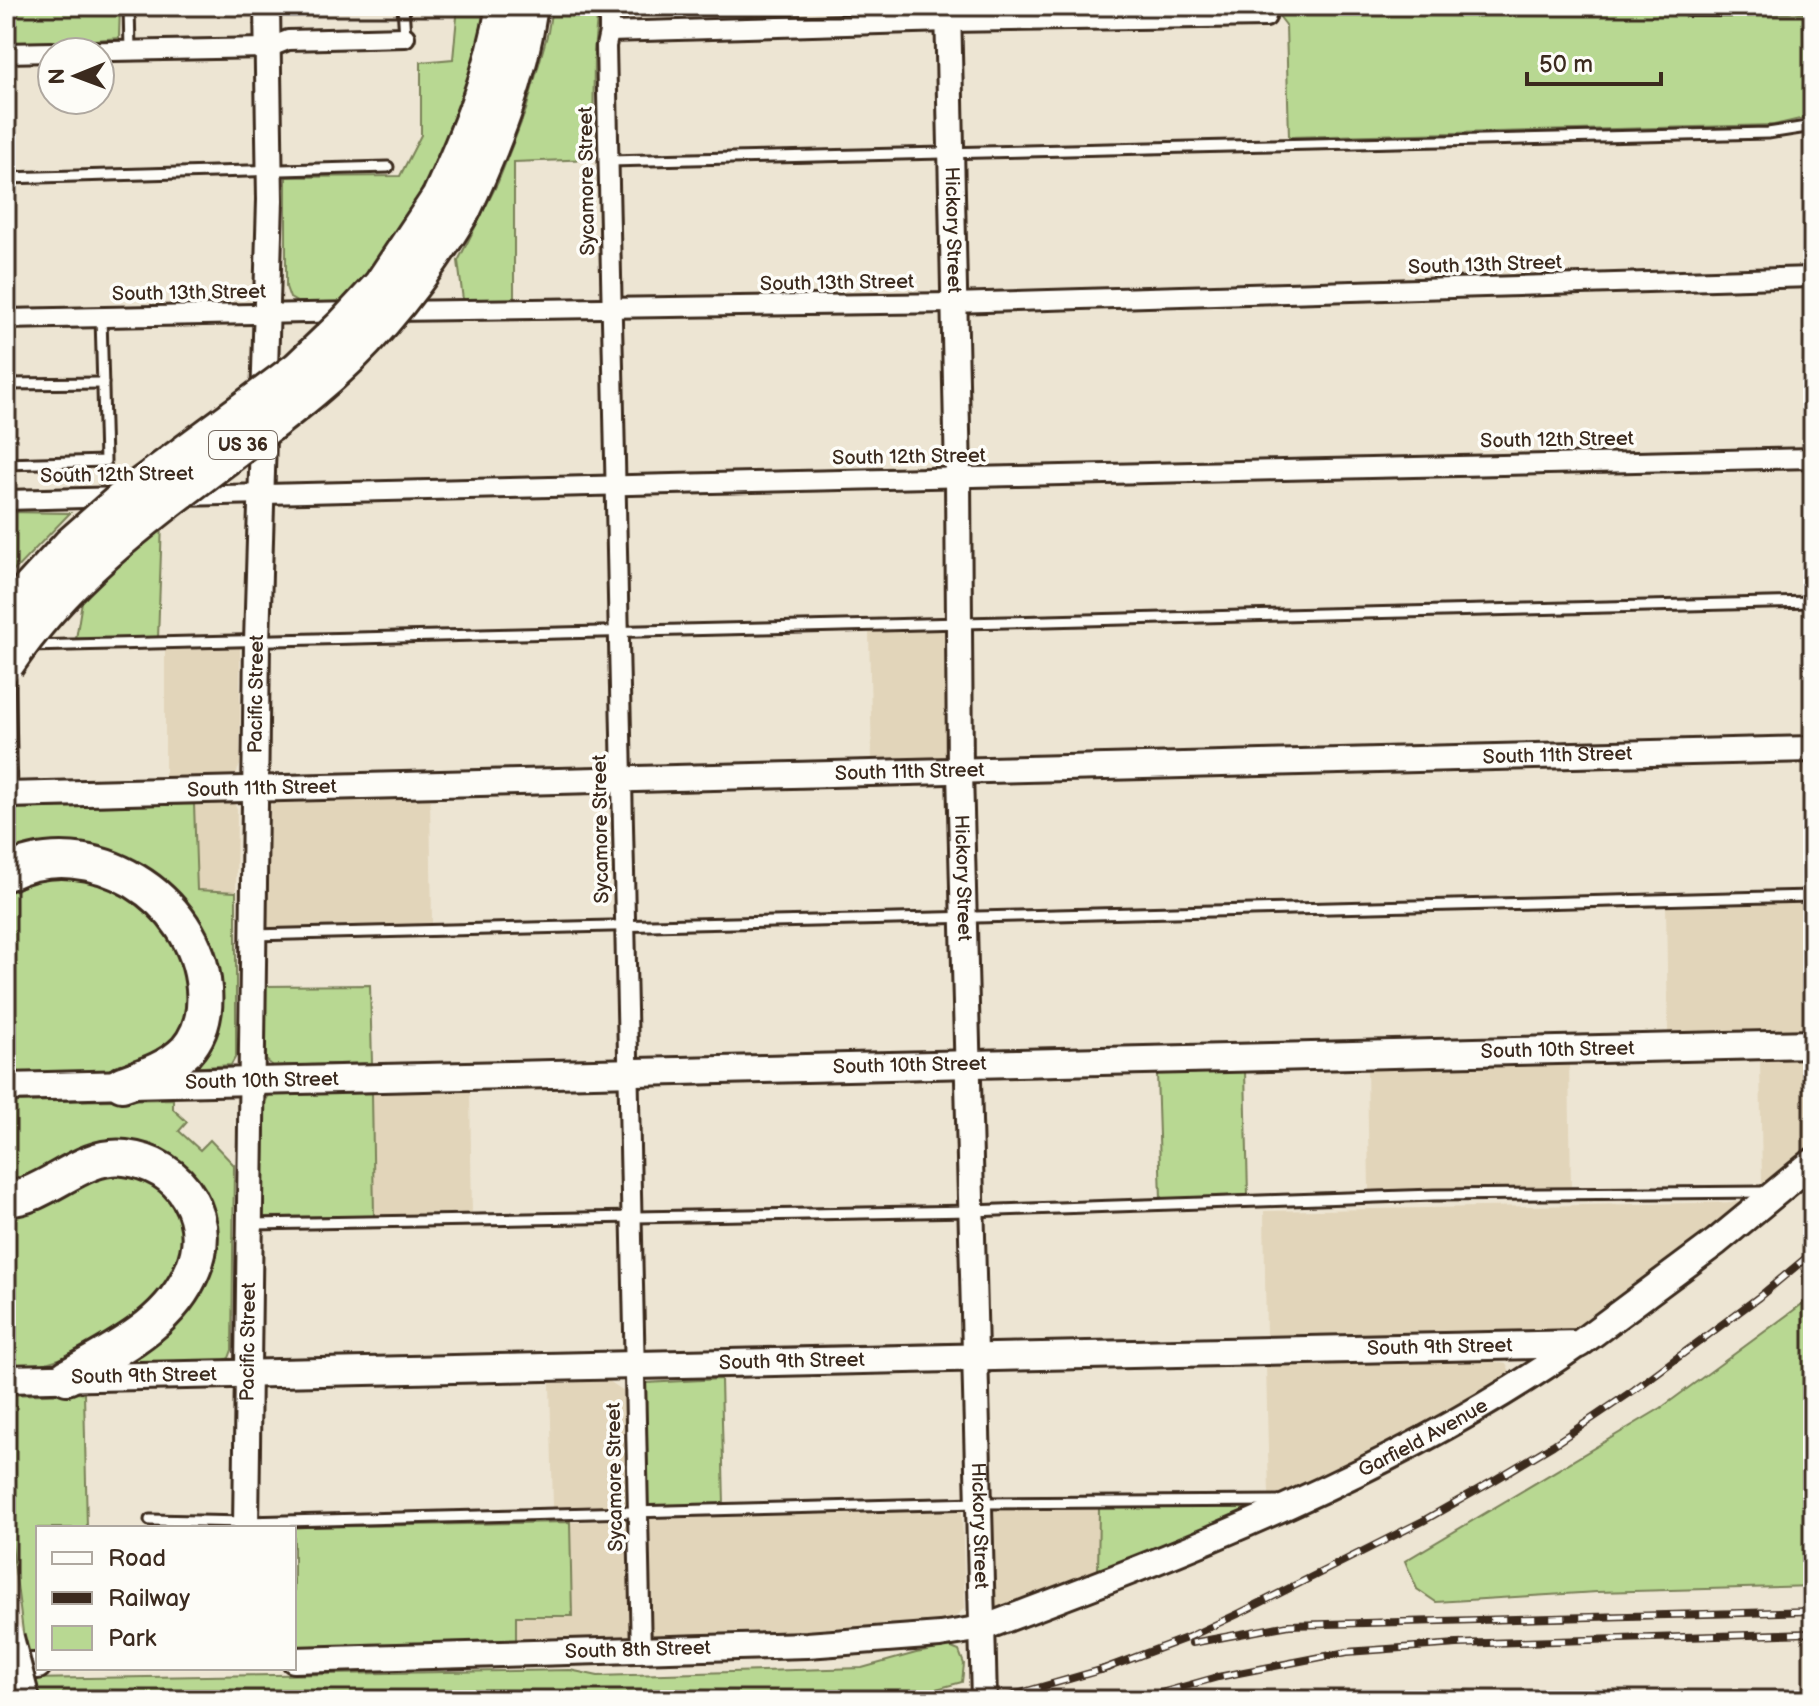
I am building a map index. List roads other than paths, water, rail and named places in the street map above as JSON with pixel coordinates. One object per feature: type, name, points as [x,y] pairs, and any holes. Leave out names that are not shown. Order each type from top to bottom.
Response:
[{"type":"highway","name":"US 36","points":[[451,204],[466,139],[487,79],[504,6]]},
{"type":"highway","name":"US 36","points":[[7,642],[23,596],[70,545],[120,501],[298,369],[343,326],[451,204],[492,148],[512,88],[530,6]]},
{"type":"highway","points":[[6,873],[50,860],[83,861],[113,869],[134,879],[166,905],[191,942],[200,964],[206,1004],[196,1038],[174,1062],[122,1084]]},
{"type":"highway","points":[[6,1199],[32,1192],[89,1162],[122,1157],[152,1164],[166,1173],[179,1183],[196,1212],[200,1242],[197,1260],[175,1304],[151,1326],[67,1377]]},
{"type":"highway","points":[[6,1638],[22,1700]]},
{"type":"highway","points":[[6,1656],[13,1700]]},
{"type":"main road","name":"South 10th Street","points":[[6,1087],[1813,1044]]},
{"type":"main road","name":"Garfield Avenue","points":[[1579,1344],[1630,1308],[1813,1162]]},
{"type":"main road","name":"South 9th Street","points":[[6,1379],[1579,1344]]},
{"type":"street","name":"Pacific Street","points":[[246,1525],[257,642],[270,169],[267,6]]},
{"type":"street","name":"Sycamore Street","points":[[609,6],[606,46],[611,308],[641,1652]]},
{"type":"street","points":[[1690,7],[1737,6]]},
{"type":"street","points":[[609,32],[948,14],[1266,17]]},
{"type":"street","name":"Hickory Street","points":[[948,14],[958,477],[960,772],[984,1700]]},
{"type":"street","points":[[116,50],[268,48],[288,40],[405,37]]},
{"type":"street","points":[[6,53],[36,52]]},
{"type":"street","name":"South 13th Street","points":[[6,319],[953,303],[1813,277]]},
{"type":"street","name":"South 12th Street","points":[[6,500],[1314,466],[1813,458]]},
{"type":"street","name":"South 11th Street","points":[[9,794],[1813,749]]},
{"type":"street","name":"Garfield Avenue","points":[[983,1628],[1230,1533],[1392,1456],[1528,1380],[1579,1344]]},
{"type":"street","name":"South 8th Street","points":[[296,1660],[641,1652],[822,1644],[940,1635],[983,1628]]},
{"type":"street","points":[[6,1666],[36,1666]]},
{"type":"lane","points":[[129,6],[130,50]]},
{"type":"lane","points":[[403,6],[405,37]]},
{"type":"lane","points":[[609,161],[1768,133],[1813,126]]},
{"type":"lane","points":[[6,178],[388,167]]},
{"type":"lane","points":[[6,464],[105,461],[101,317]]},
{"type":"lane","points":[[6,384],[103,383]]},
{"type":"lane","points":[[6,575],[9,794]]},
{"type":"lane","points":[[7,642],[257,642],[1462,608],[1813,602]]},
{"type":"lane","points":[[253,935],[1813,896]]},
{"type":"lane","points":[[252,1224],[971,1211],[1434,1195],[1777,1192]]},
{"type":"lane","points":[[150,1520],[246,1525],[978,1503],[1297,1501]]},
{"type":"railway","points":[[1101,1670],[1189,1637],[1240,1613],[1423,1521],[1493,1481],[1634,1390],[1759,1297],[1813,1252]]},
{"type":"railway","points":[[1192,1643],[1289,1625],[1813,1611]]},
{"type":"railway","points":[[1136,1700],[1218,1677],[1347,1652],[1457,1644],[1813,1633]]},
{"type":"railway","points":[[996,1700],[1111,1667]]}]
